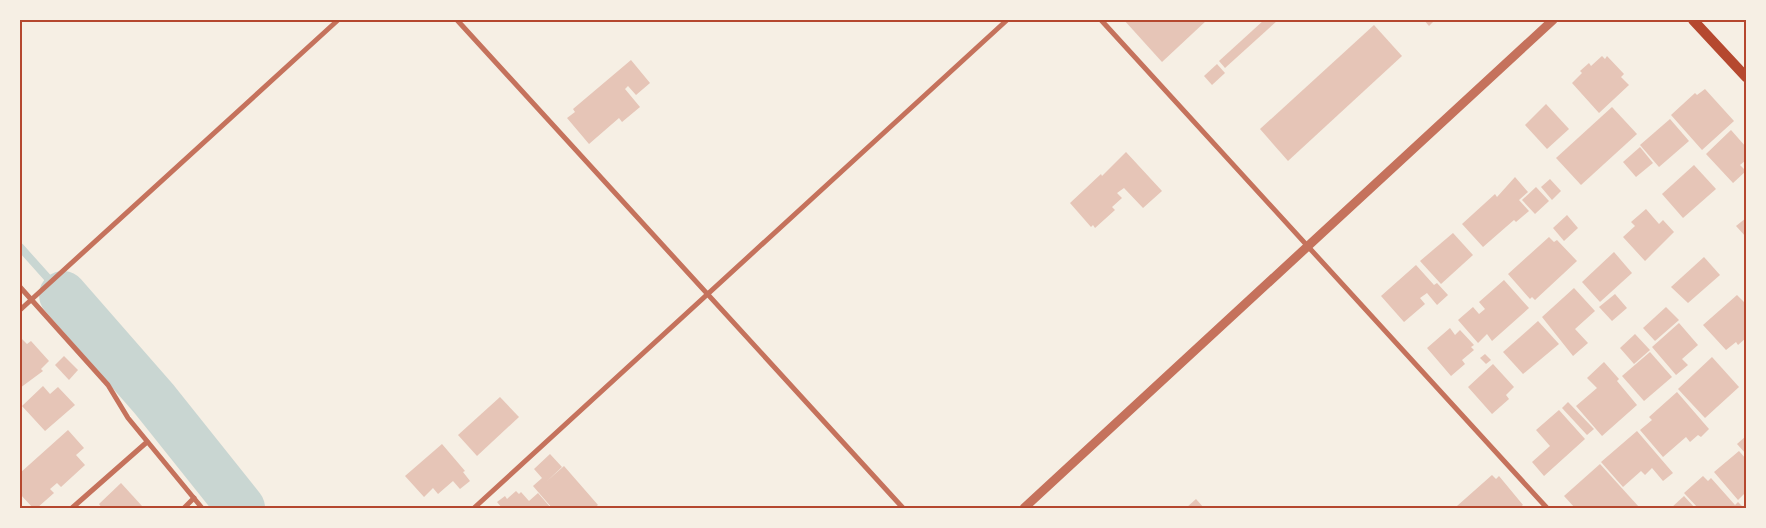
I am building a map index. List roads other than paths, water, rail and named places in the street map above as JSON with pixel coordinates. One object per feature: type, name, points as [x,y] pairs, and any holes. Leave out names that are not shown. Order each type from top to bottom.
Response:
[{"type":"main road","points":[[1693,20],[1746,77]]},
{"type":"street","points":[[20,310],[338,20]]},
{"type":"street","points":[[457,20],[903,508]]},
{"type":"street","points":[[474,508],[1007,20]]},
{"type":"street","points":[[1101,20],[1547,508]]},
{"type":"street","points":[[1024,508],[1552,20]]},
{"type":"street","points":[[20,287],[108,385],[128,418],[202,508]]},
{"type":"street","points":[[72,508],[147,442]]},
{"type":"street","points":[[184,508],[194,498]]},
{"type":"waterway","points":[[20,247],[63,295]]},
{"type":"waterway","points":[[63,295],[154,399],[241,508]]}]
